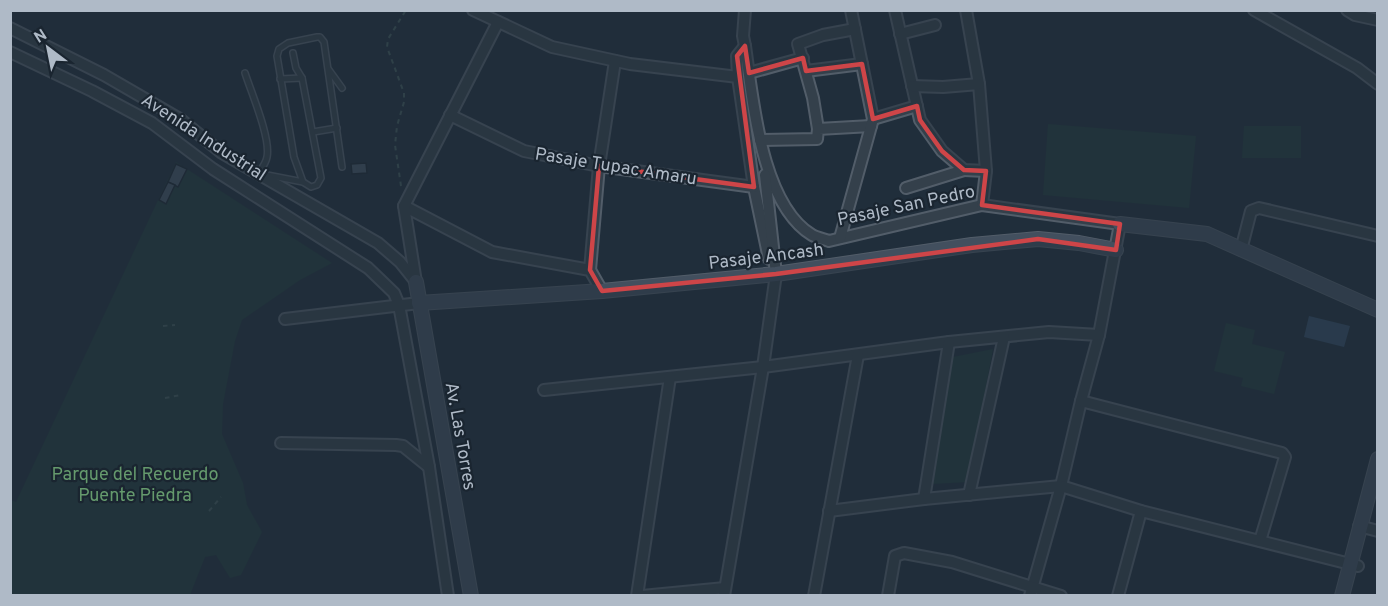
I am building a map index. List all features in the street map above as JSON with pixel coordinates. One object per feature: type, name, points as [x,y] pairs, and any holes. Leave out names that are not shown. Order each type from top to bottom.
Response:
[{"type":"street","points":[[473,10],[552,47],[615,61],[743,75],[802,58]]},
{"type":"street","points":[[746,10],[744,46],[737,56],[743,75],[754,187],[765,247],[776,274]]},
{"type":"street","points":[[840,238],[872,123],[851,10]]},
{"type":"street","points":[[895,10],[920,120],[942,151],[964,170]]},
{"type":"street","points":[[966,10],[978,84],[986,171],[982,205]]},
{"type":"street","points":[[1347,10],[1355,15],[1377,20]]},
{"type":"street","points":[[1257,11],[1357,68],[1377,84]]},
{"type":"street","points":[[416,282],[404,206],[498,22]]},
{"type":"street","points":[[900,34],[935,25]]},
{"type":"street","name":"Avenida Industrial","points":[[10,28],[104,75],[180,119],[222,153],[378,243],[400,262],[416,282]]},
{"type":"street","points":[[760,140],[817,140],[818,129],[813,98],[798,44],[823,35],[855,29]]},
{"type":"street","points":[[10,52],[152,123],[213,169],[368,268],[394,293],[399,305]]},
{"type":"street","points":[[602,291],[590,270],[599,166],[615,61]]},
{"type":"street","points":[[806,70],[862,64]]},
{"type":"street","name":"Pasaje San Pedro","points":[[743,75],[770,179],[780,198],[802,228],[814,237],[830,241],[982,205],[1201,233],[1377,310]]},
{"type":"street","points":[[912,86],[943,87],[978,84]]},
{"type":"street","points":[[818,129],[872,123],[917,105]]},
{"type":"street","name":"Pasaje Tupac Amaru","points":[[450,115],[518,149],[599,166],[754,187]]},
{"type":"street","points":[[642,596],[725,592],[776,274],[763,153]]},
{"type":"street","points":[[906,188],[964,170],[986,171]]},
{"type":"street","points":[[404,206],[492,252],[590,270]]},
{"type":"street","points":[[1241,250],[1251,211],[1259,208],[1377,236]]},
{"type":"street","points":[[1032,591],[1099,335],[1120,224]]},
{"type":"street","name":"Pasaje Ancash","points":[[419,303],[602,291],[776,274],[972,245],[1038,239],[1116,250]]},
{"type":"street","name":"Av. Las Torres","points":[[416,282],[471,596]]},
{"type":"street","points":[[285,319],[419,303]]},
{"type":"street","name":"Av. Las Torres","points":[[399,305],[429,467],[448,596]]},
{"type":"street","points":[[544,390],[1049,332],[1099,335]]},
{"type":"street","points":[[969,495],[1004,337]]},
{"type":"street","points":[[924,499],[949,342]]},
{"type":"street","points":[[814,596],[858,355]]},
{"type":"street","points":[[636,596],[670,377]]},
{"type":"street","points":[[1081,401],[1282,453],[1285,457],[1260,541]]},
{"type":"street","points":[[281,443],[403,446],[429,467]]},
{"type":"street","points":[[1368,529],[1377,459]]},
{"type":"street","points":[[829,511],[1061,486],[1141,511],[1354,564]]},
{"type":"street","points":[[1342,596],[1368,529],[1377,494]]},
{"type":"street","points":[[1120,595],[1141,511]]},
{"type":"street","points":[[888,596],[896,556],[904,552],[952,562],[1032,591],[1061,596]]},
{"type":"street","points":[[1350,596],[1354,564]]},
{"type":"lane","points":[[303,182],[294,158],[280,79],[278,52],[282,45],[320,37],[325,46],[342,166]]},
{"type":"lane","points":[[245,73],[260,114],[268,152],[258,174],[303,182],[311,187],[317,185],[321,178],[313,132],[302,78],[296,68],[293,53]]},
{"type":"lane","points":[[328,68],[342,88]]},
{"type":"lane","points":[[280,79],[302,78]]},
{"type":"lane","points":[[313,132],[337,128]]},
{"type":"path","points":[[401,186],[395,145],[404,93],[387,47],[388,39],[406,10]]},
{"type":"path","points":[[163,326],[175,325]]},
{"type":"path","points":[[165,398],[181,395]]},
{"type":"path","points":[[209,511],[221,497]]},
{"type":"highlighted area","points":[[745,46],[749,73],[803,58],[806,71],[862,64],[873,119],[917,106],[920,120],[942,151],[964,170],[986,171],[982,205],[1120,224],[1116,250],[1038,239],[776,274],[602,291],[590,270],[599,166],[754,187],[737,56]]},
{"type":"green space","points":[[1048,124],[1196,136],[1189,208],[1043,195]]},
{"type":"green space","points":[[1244,126],[1301,126],[1301,158],[1242,158]]},
{"type":"green space","name":"Parque del Recuerdo Puente Piedra","points":[[176,162],[332,263],[300,280],[242,320],[235,341],[223,404],[222,434],[243,483],[247,505],[262,532],[241,575],[230,578],[216,555],[205,557],[190,595],[11,596],[11,500],[16,502]]},
{"type":"green space","points":[[1226,323],[1255,330],[1252,344],[1285,352],[1274,394],[1241,386],[1243,378],[1214,371]]},
{"type":"green space","points":[[993,349],[968,482],[932,484],[953,357]]},
{"type":"water","points":[[1309,316],[1350,326],[1344,347],[1304,337]]},
{"type":"building","points":[[366,163],[367,173],[352,174],[351,164]]},
{"type":"building","points":[[176,164],[187,169],[178,187],[168,182]]},
{"type":"building","points":[[168,182],[175,185],[166,204],[159,200]]}]
